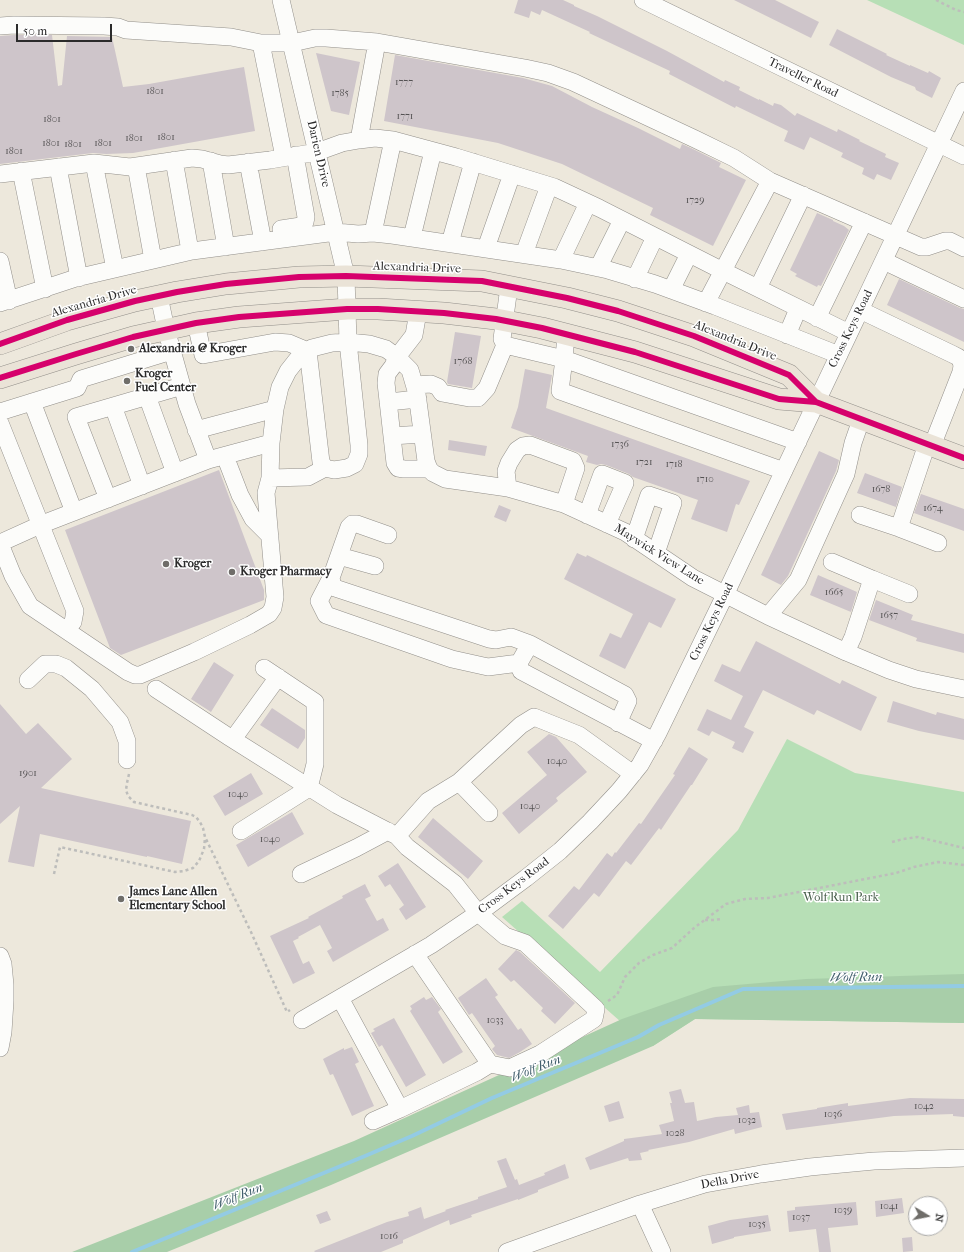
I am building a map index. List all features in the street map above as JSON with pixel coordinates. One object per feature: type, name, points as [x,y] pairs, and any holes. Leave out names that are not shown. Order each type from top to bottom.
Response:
[{"type":"main road","name":"Alexandria Drive","points":[[0,344],[67,320],[159,296],[226,284],[270,279],[346,276],[482,281],[567,298],[618,311],[694,336],[789,375],[816,402]]},
{"type":"main road","name":"Alexandria Drive","points":[[0,378],[133,337],[196,323],[246,316],[347,309],[378,309],[444,313],[542,328],[634,352],[779,399],[816,402],[964,458]]},
{"type":"street","name":"Darien Drive","points":[[281,0],[346,276],[347,309]]},
{"type":"street","name":"Traveller Road","points":[[643,0],[964,156]]},
{"type":"street","points":[[0,26],[104,26],[118,27],[126,30],[231,37],[261,44],[292,44],[316,38],[377,42],[548,73],[573,82],[695,139],[734,158],[770,181],[896,236],[921,246],[927,247],[945,241],[950,241],[964,248]]},
{"type":"street","points":[[359,140],[377,42]]},
{"type":"street","points":[[0,261],[4,302],[79,278],[190,251],[226,246],[301,226],[305,222],[306,217],[261,44]]},
{"type":"street","name":"Cross Keys Road","points":[[302,1020],[431,945],[526,878],[560,851],[595,817],[640,765],[654,741],[725,595],[964,91]]},
{"type":"street","points":[[0,174],[94,163],[124,167],[192,158],[202,158],[228,165],[317,152],[342,143],[359,140],[375,138],[393,140],[473,162],[549,186],[588,203],[849,333]]},
{"type":"street","points":[[373,233],[393,140]]},
{"type":"street","points":[[412,237],[433,151]]},
{"type":"street","points":[[174,160],[190,251]]},
{"type":"street","points":[[211,161],[226,246]]},
{"type":"street","points":[[248,162],[262,237]]},
{"type":"street","points":[[450,243],[473,162]]},
{"type":"street","points":[[94,163],[115,269]]},
{"type":"street","points":[[136,166],[153,260]]},
{"type":"street","points":[[58,167],[79,278]]},
{"type":"street","points":[[21,171],[45,289]]},
{"type":"street","points":[[486,248],[512,174]]},
{"type":"street","points":[[706,302],[770,181]]},
{"type":"street","points":[[524,254],[549,186]]},
{"type":"street","points":[[758,288],[803,195]]},
{"type":"street","points":[[561,260],[588,203]]},
{"type":"street","points":[[598,268],[622,220]]},
{"type":"street","points":[[817,318],[864,222]]},
{"type":"street","points":[[262,237],[336,232],[373,233],[412,237],[561,260],[635,278],[706,302],[838,355]]},
{"type":"street","points":[[635,278],[655,237]]},
{"type":"street","points":[[671,290],[689,254]]},
{"type":"street","points":[[884,261],[964,299]]},
{"type":"street","points":[[388,402],[417,392],[431,384],[438,388],[442,393],[469,398],[478,398],[487,388],[505,345],[502,339],[509,287]]},
{"type":"street","points":[[159,296],[166,329],[182,386],[196,430],[208,460]]},
{"type":"street","points":[[787,335],[798,308]]},
{"type":"street","points":[[270,478],[308,477],[325,468],[334,470],[347,468],[355,464],[359,454],[359,445],[348,342],[347,309]]},
{"type":"street","points":[[860,310],[952,354],[961,361],[962,366],[961,372],[930,445],[899,528]]},
{"type":"street","points":[[271,443],[208,460],[40,525],[0,544],[6,578],[30,606],[128,672],[135,675],[140,675],[194,652],[250,625],[269,614],[273,608],[275,597],[266,493],[270,478],[271,443],[275,409],[280,387],[288,371],[299,357],[312,348],[332,343],[348,342],[379,346],[386,349],[397,358],[410,370],[417,392],[426,461],[429,469],[398,468],[395,463],[386,383],[387,374],[394,366],[397,358],[414,335],[418,312]]},
{"type":"street","points":[[196,323],[203,355],[275,342],[289,343],[308,351]]},
{"type":"street","points":[[566,334],[560,391],[784,471]]},
{"type":"street","points":[[505,345],[564,359],[798,442]]},
{"type":"street","points":[[0,413],[77,388],[81,379],[172,351]]},
{"type":"street","points":[[308,351],[321,462],[325,468]]},
{"type":"street","points":[[76,418],[182,386]]},
{"type":"street","points":[[67,392],[108,499]]},
{"type":"street","points":[[147,396],[175,473]]},
{"type":"street","points":[[32,402],[74,512]]},
{"type":"street","points":[[113,406],[142,486]]},
{"type":"street","points":[[196,430],[275,409]]},
{"type":"street","points":[[768,616],[798,580],[846,474],[853,443],[861,420]]},
{"type":"street","points":[[0,423],[75,611],[73,622],[66,630]]},
{"type":"street","points":[[392,436],[422,434]]},
{"type":"street","points":[[508,488],[506,471],[509,463],[517,450],[523,446],[530,445],[573,461],[576,468],[564,504]]},
{"type":"street","points":[[225,456],[240,495],[253,519],[270,536]]},
{"type":"street","name":"Maywick View Lane","points":[[429,469],[433,473],[445,479],[508,488],[564,504],[625,532],[693,578],[768,616],[889,670],[916,679],[964,689]]},
{"type":"street","points":[[587,515],[602,474],[625,482],[607,524]]},
{"type":"street","points":[[634,538],[649,495],[673,503],[656,553]]},
{"type":"street","points":[[860,515],[938,543]]},
{"type":"street","points":[[388,535],[357,524],[352,524],[349,527],[331,578],[319,601],[326,615],[452,659],[488,668],[519,663]]},
{"type":"street","points":[[339,556],[375,566]]},
{"type":"street","points":[[832,562],[909,594]]},
{"type":"street","points":[[331,578],[332,584],[335,588],[397,609],[489,639],[496,640],[511,638],[530,644],[625,695],[628,701],[618,723]]},
{"type":"street","points":[[846,652],[872,578]]},
{"type":"street","points":[[530,644],[519,663],[521,671],[654,741]]},
{"type":"street","points":[[28,680],[45,664],[56,664],[66,668],[92,689],[120,722],[127,741],[128,760]]},
{"type":"street","points":[[232,739],[271,673],[315,702],[315,764],[309,788],[241,831]]},
{"type":"street","points":[[156,689],[309,788],[337,805],[392,834],[455,884],[478,913],[505,936],[525,942],[596,1009],[594,1019],[540,1054],[510,1068],[490,1064],[477,1072],[373,1121]]},
{"type":"street","points":[[301,874],[356,848],[392,834],[428,801],[459,782],[521,725],[534,717],[579,735],[632,774]]},
{"type":"street","points":[[459,782],[489,813]]},
{"type":"street","points":[[415,954],[490,1064]]},
{"type":"street","points":[[0,956],[5,985],[5,1001],[3,1032],[0,1048]]},
{"type":"street","points":[[340,998],[400,1109]]},
{"type":"street","name":"Della Drive","points":[[507,1252],[640,1204],[705,1184],[810,1167],[874,1161],[964,1158]]},
{"type":"street","points":[[640,1204],[662,1252]]},
{"type":"path","points":[[936,0],[956,10],[964,12]]},
{"type":"path","points":[[128,760],[131,766],[126,790],[131,800],[196,817],[203,828],[205,837],[251,932],[287,1012],[296,1007],[302,1020]]},
{"type":"path","points":[[54,874],[60,847],[175,872],[184,871],[193,868],[199,861],[204,849],[205,837]]},
{"type":"path","points":[[892,842],[918,837],[964,848]]},
{"type":"path","points":[[596,1009],[617,995],[625,977],[639,963],[653,955],[672,948],[726,904],[745,899],[768,898],[896,873],[914,867],[938,862],[964,865]]},
{"type":"path","points":[[705,920],[721,919]]},
{"type":"green space","points":[[867,0],[964,0],[964,45]]},
{"type":"green space","name":"Wolf Run Park","points":[[787,739],[855,773],[964,792],[964,1023],[695,1019],[653,1046],[638,1037],[502,917],[522,901],[600,972],[738,830]]},
{"type":"green space","points":[[964,974],[964,1023],[695,1019],[653,1046],[331,1185],[167,1252],[72,1252],[354,1141],[622,1019],[713,987],[806,979]]},
{"type":"building","points":[[518,0],[563,0],[667,51],[724,82],[725,80],[740,87],[739,90],[759,100],[773,106],[774,103],[781,105],[795,116],[797,113],[837,132],[838,129],[886,154],[885,157],[899,163],[891,180],[877,174],[874,180],[862,174],[864,168],[841,157],[843,153],[810,137],[804,150],[784,141],[788,131],[736,106],[735,108],[669,74],[670,71],[589,33],[590,32],[542,10],[540,15],[531,11],[529,18],[514,13]]},
{"type":"building","points":[[734,0],[775,0],[819,22],[811,38]]},
{"type":"building","points":[[837,29],[887,54],[886,55],[928,73],[929,71],[941,78],[932,98],[916,90],[915,87],[891,77],[829,45]]},
{"type":"building","points":[[52,35],[58,86],[62,85],[67,36],[112,37],[123,87],[149,84],[244,67],[255,131],[133,153],[93,153],[0,164],[0,36]]},
{"type":"building","points":[[316,53],[360,62],[349,115],[331,111]]},
{"type":"building","points":[[395,55],[523,78],[552,86],[680,149],[682,144],[691,148],[721,163],[719,167],[746,180],[713,246],[650,215],[653,208],[562,164],[498,143],[384,121]]},
{"type":"building","points":[[817,213],[833,220],[849,230],[821,286],[818,285],[817,287],[795,276],[797,274],[790,270]]},
{"type":"building","points":[[899,279],[964,309],[964,342],[887,305]]},
{"type":"building","points":[[455,332],[481,336],[472,388],[448,384],[447,382]]},
{"type":"building","points":[[525,369],[552,375],[546,408],[750,481],[739,505],[736,504],[727,532],[691,519],[698,500],[633,477],[606,465],[597,465],[586,462],[588,456],[511,428],[518,407]]},
{"type":"building","points":[[449,440],[487,446],[485,456],[448,450]]},
{"type":"building","points":[[819,451],[839,460],[836,471],[788,576],[781,585],[761,575]]},
{"type":"building","name":"Kroger","points":[[219,470],[264,590],[264,600],[121,655],[110,648],[65,530]]},
{"type":"building","points":[[865,473],[902,487],[896,507],[857,493]]},
{"type":"building","points":[[921,494],[964,509],[964,531],[914,513]]},
{"type":"building","points":[[499,505],[511,510],[506,522],[494,517]]},
{"type":"building","points":[[577,553],[586,557],[587,555],[676,599],[661,628],[649,622],[625,669],[599,656],[610,633],[621,638],[633,614],[564,579]]},
{"type":"building","points":[[818,575],[857,592],[851,612],[810,595]]},
{"type":"building","points":[[876,600],[913,615],[911,620],[964,634],[964,653],[916,641],[917,638],[869,620]]},
{"type":"building","points":[[756,641],[840,684],[842,680],[877,697],[861,731],[817,710],[814,715],[763,690],[744,727],[754,732],[743,753],[732,748],[735,742],[712,731],[709,736],[697,730],[707,709],[731,720],[743,696],[714,681],[722,664],[740,672]]},
{"type":"building","points":[[214,662],[234,675],[211,712],[191,699]]},
{"type":"building","points":[[893,701],[936,715],[937,712],[964,719],[964,740],[919,731],[887,722]]},
{"type":"building","points":[[0,704],[26,734],[38,723],[72,759],[41,788],[191,821],[182,864],[40,834],[34,867],[8,862],[20,806],[0,824]]},
{"type":"building","points":[[272,708],[305,730],[305,738],[298,749],[260,725]]},
{"type":"building","points":[[549,734],[556,737],[587,772],[556,798],[558,801],[519,834],[502,813],[547,775],[527,752]]},
{"type":"building","points":[[689,747],[708,759],[661,830],[659,828],[631,865],[626,861],[599,897],[594,893],[563,929],[548,916],[574,886],[579,890],[607,853],[612,857],[639,823],[641,824],[675,775],[673,774]]},
{"type":"building","points":[[251,773],[263,794],[225,816],[213,796]]},
{"type":"building","points":[[292,812],[304,834],[248,867],[236,845]]},
{"type":"building","points":[[433,818],[483,861],[468,879],[418,837]]},
{"type":"building","points":[[398,863],[426,907],[406,920],[399,909],[404,905],[390,884],[385,887],[378,876]]},
{"type":"building","points":[[365,884],[371,896],[365,899],[377,921],[383,918],[389,930],[333,962],[327,951],[332,948],[320,925],[298,937],[299,938],[293,941],[303,964],[309,961],[315,973],[293,984],[270,936],[309,918],[308,917],[343,898],[342,896]]},
{"type":"building","points":[[516,950],[575,1003],[555,1024],[541,1011],[543,1008],[514,980],[511,982],[498,969]]},
{"type":"building","points":[[486,978],[498,995],[495,997],[518,1030],[521,1028],[532,1044],[509,1058],[497,1055],[492,1049],[495,1046],[472,1013],[469,1015],[458,998]]},
{"type":"building","points":[[424,997],[426,1000],[432,997],[441,1009],[438,1012],[463,1052],[443,1064],[410,1011],[412,1009],[410,1006]]},
{"type":"building","points":[[394,1018],[426,1075],[406,1087],[382,1045],[379,1047],[371,1033],[375,1031],[373,1029]]},
{"type":"building","points":[[352,1047],[359,1062],[355,1064],[374,1106],[352,1116],[333,1074],[330,1075],[323,1059],[344,1048],[344,1050]]},
{"type":"building","points":[[681,1089],[685,1103],[694,1102],[697,1121],[716,1117],[738,1115],[736,1108],[749,1105],[750,1113],[759,1112],[762,1127],[735,1134],[734,1129],[689,1142],[648,1150],[649,1151],[640,1153],[642,1160],[629,1161],[628,1158],[590,1170],[585,1158],[624,1141],[624,1139],[662,1134],[659,1125],[674,1121],[669,1092]]},
{"type":"building","points":[[910,1098],[964,1099],[964,1117],[953,1116],[953,1114],[894,1116],[786,1130],[782,1114],[848,1103],[848,1106]]},
{"type":"building","points":[[619,1101],[624,1118],[609,1122],[604,1106]]},
{"type":"building","points":[[506,1158],[515,1180],[517,1179],[519,1185],[545,1175],[544,1173],[565,1164],[569,1178],[538,1190],[538,1192],[518,1200],[471,1215],[472,1217],[450,1225],[449,1220],[403,1240],[403,1243],[381,1252],[314,1251],[387,1222],[409,1216],[408,1212],[421,1207],[424,1219],[507,1187],[497,1161]]},
{"type":"building","points":[[902,1198],[904,1213],[876,1217],[875,1201]]},
{"type":"building","points":[[856,1202],[858,1225],[828,1228],[831,1252],[819,1252],[816,1229],[789,1232],[787,1211],[795,1210],[795,1207]]},
{"type":"building","points":[[327,1211],[331,1220],[320,1224],[316,1215]]},
{"type":"building","points":[[768,1215],[771,1231],[734,1237],[712,1244],[708,1226],[730,1220]]},
{"type":"building","points":[[912,1237],[913,1251],[903,1252],[902,1238]]},
{"type":"waterway","name":"Wolf Run","points":[[132,1252],[412,1136],[492,1098],[638,1037],[659,1025],[743,989],[964,986]]},
{"type":"cycle path","points":[[0,344],[67,320],[135,301],[226,284],[299,277],[346,276],[482,281],[567,298],[618,311],[694,336],[789,375],[816,402]]},
{"type":"cycle path","points":[[0,378],[133,337],[196,323],[239,317],[347,309],[378,309],[444,313],[496,319],[542,328],[635,352],[779,399],[816,402],[964,458]]},
{"type":"place","name":"Alexandria @ Kroger","points":[[131,349]]},
{"type":"place","name":"Kroger Fuel Center","points":[[127,381]]},
{"type":"place","name":"Kroger","points":[[166,564]]},
{"type":"place","name":"Kroger Pharmacy","points":[[232,572]]},
{"type":"place","name":"James Lane Allen Elementary School","points":[[121,899]]}]
